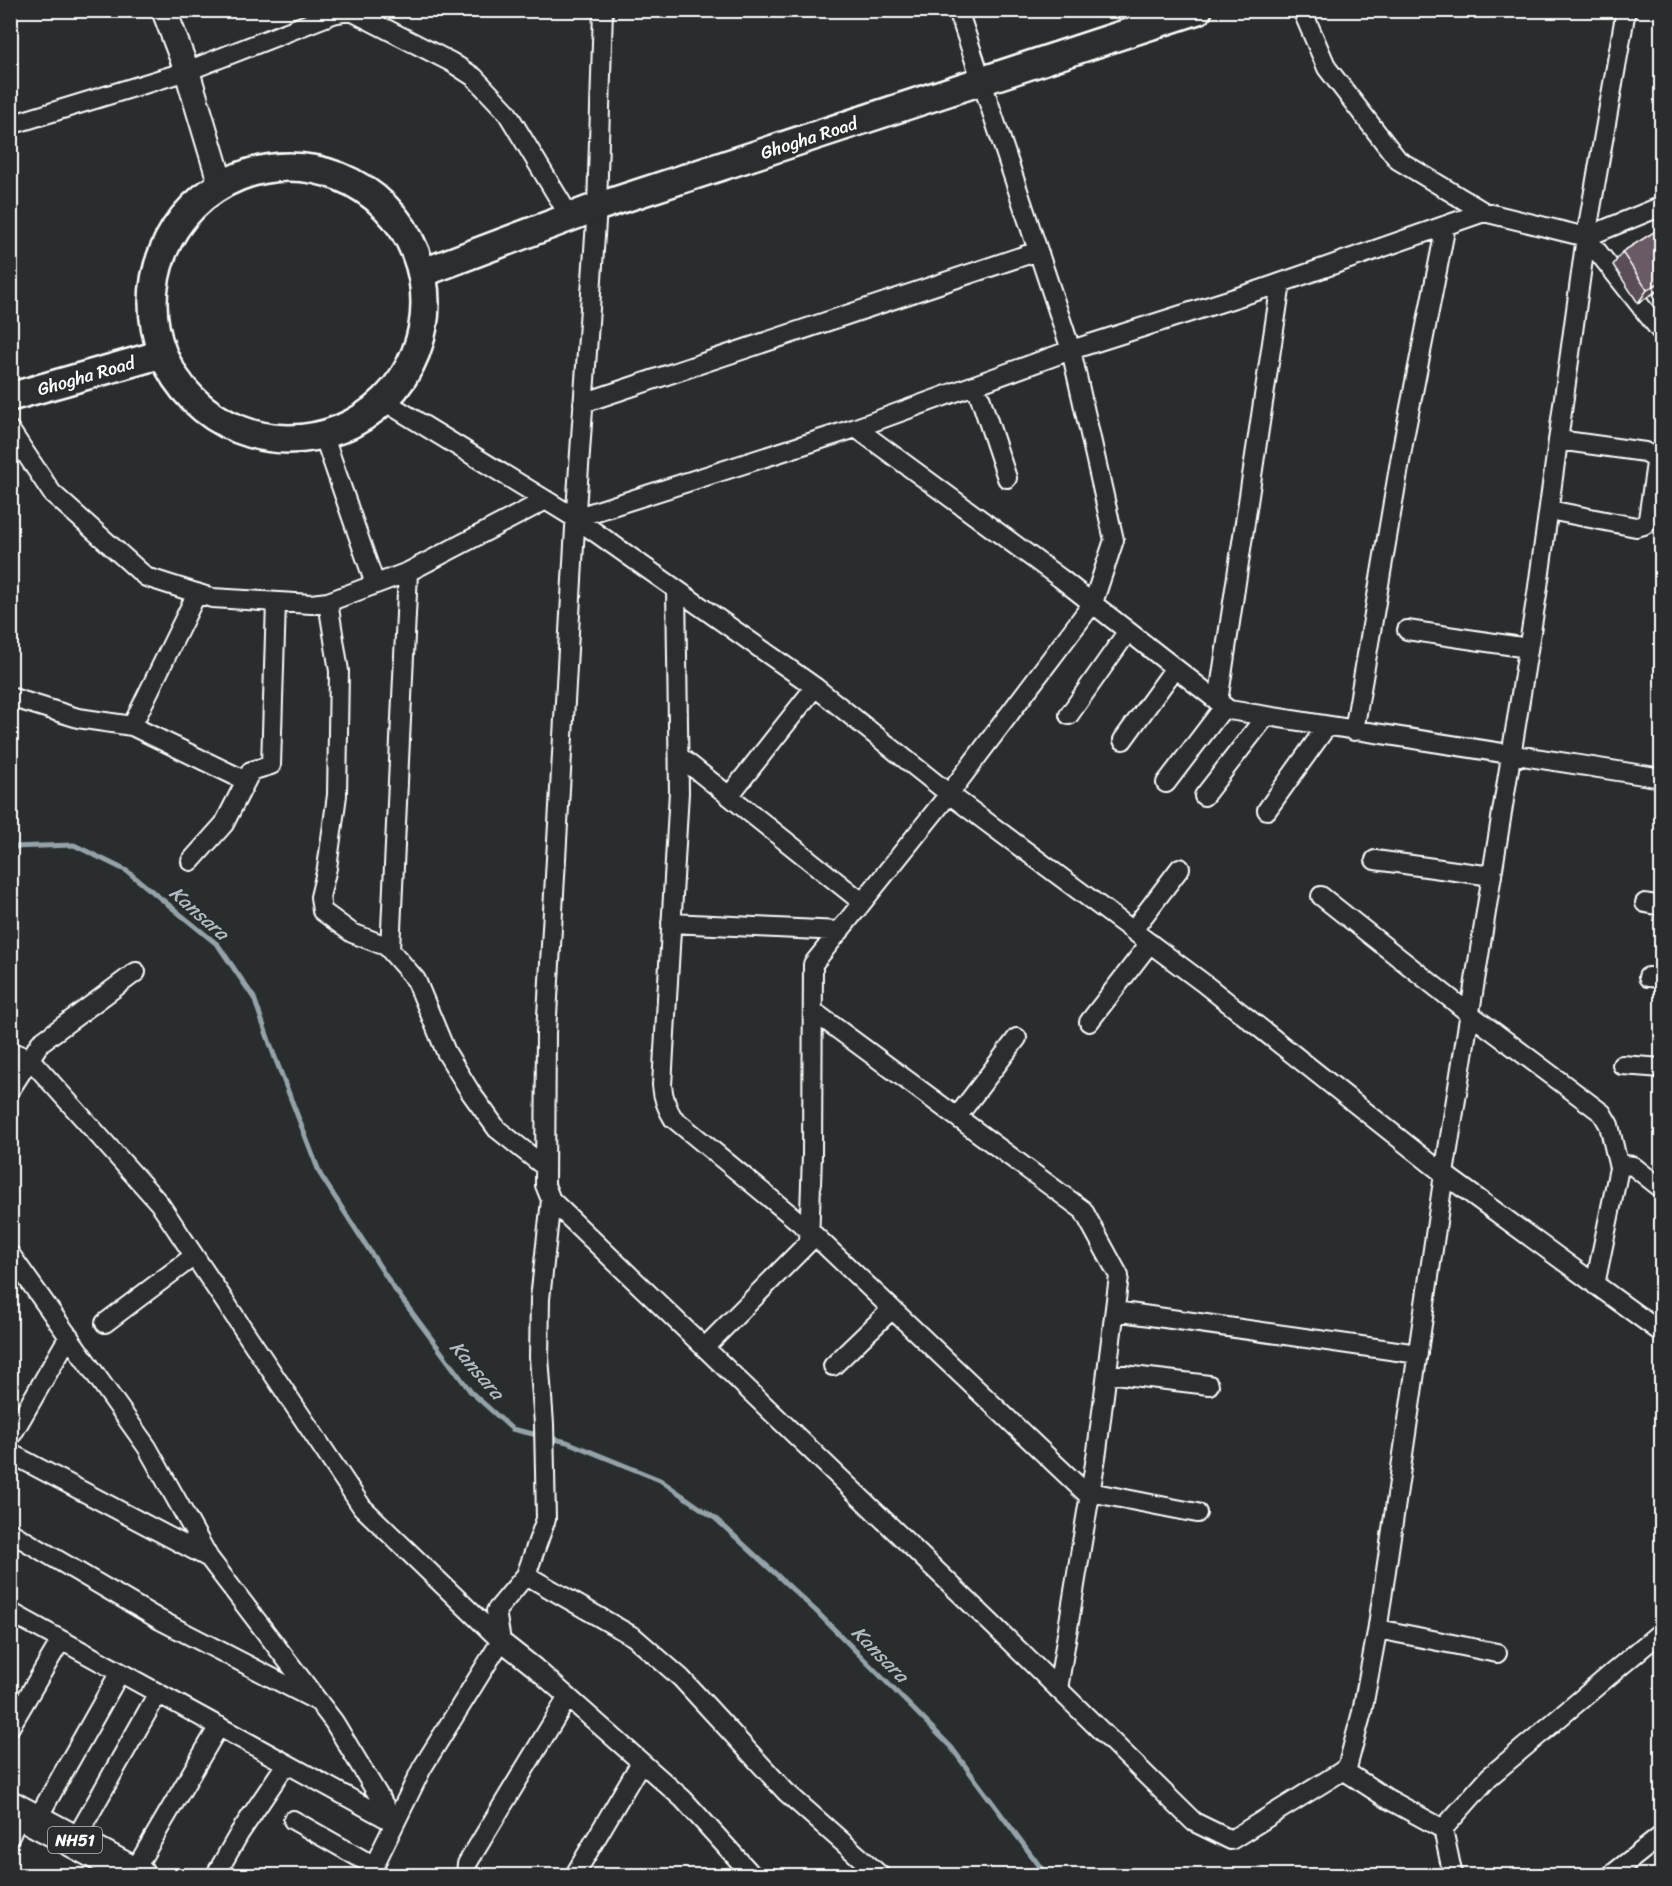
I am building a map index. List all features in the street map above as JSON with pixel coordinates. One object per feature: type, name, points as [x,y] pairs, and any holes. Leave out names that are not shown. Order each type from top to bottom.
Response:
[{"type":"highway","name":"NH51","points":[[17,1822],[75,1840],[136,1874]]},
{"type":"highway","name":"NH51","points":[[17,1822],[94,1875]]},
{"type":"main road","name":"Ghogha Road","points":[[422,273],[597,207],[1198,10]]},
{"type":"main road","points":[[303,167],[344,178],[380,201],[406,234],[422,273],[424,319],[411,364],[384,401],[348,427],[305,439],[260,437],[219,421],[185,392],[162,354],[154,323],[153,301],[153,290],[160,259],[174,230],[195,205],[221,185],[260,170],[303,167]]},
{"type":"main road","name":"Ghogha Road","points":[[10,397],[162,354]]},
{"type":"street","points":[[164,10],[187,71],[221,185]]},
{"type":"street","points":[[603,10],[597,207],[575,518],[546,1032],[544,1185],[551,1200],[1194,1822],[1231,1840],[1347,1768],[1362,1712],[1378,1629],[1444,1174],[1549,510],[1586,237],[1626,10]]},
{"type":"street","points":[[705,1347],[809,1242],[813,964],[949,794],[1093,603],[1114,540],[1071,350],[958,10]]},
{"type":"street","points":[[1302,10],[1327,68],[1398,160],[1484,212],[1586,237],[1662,206]]},
{"type":"street","points":[[10,125],[187,71],[343,11],[451,62],[474,77],[506,111],[570,217]]},
{"type":"street","points":[[575,518],[856,428],[1071,350],[1281,283],[1484,212]]},
{"type":"street","points":[[1354,731],[1404,438],[1446,225]]},
{"type":"street","points":[[1586,237],[1662,333]]},
{"type":"street","points":[[583,403],[1038,251]]},
{"type":"street","points":[[1166,783],[1221,704],[1281,283]]},
{"type":"street","points":[[976,385],[1007,478]]},
{"type":"street","points":[[384,401],[575,518],[814,687],[949,794],[1202,982],[1444,1174],[1595,1285],[1660,1329]]},
{"type":"street","points":[[856,428],[1093,603],[1229,710],[1662,778]]},
{"type":"street","points":[[10,430],[52,493],[146,577],[212,598],[311,604],[328,602],[408,572],[546,500]]},
{"type":"street","points":[[323,434],[375,584]]},
{"type":"street","points":[[1549,510],[1636,527],[1644,525],[1648,519],[1656,464],[1654,458],[1645,452],[1558,440]]},
{"type":"street","points":[[390,950],[408,572]]},
{"type":"street","points":[[676,589],[679,792],[662,1085],[667,1109],[673,1118],[810,1231],[1090,1495],[1197,1513]]},
{"type":"street","points":[[132,726],[197,593]]},
{"type":"street","points":[[191,861],[224,824],[252,771],[271,765],[276,602]]},
{"type":"street","points":[[328,602],[339,671],[337,795],[327,868],[320,897],[322,911],[352,933],[386,946],[390,950],[416,980],[446,1052],[471,1093],[497,1129],[545,1167]]},
{"type":"street","points":[[1407,630],[1528,648]]},
{"type":"street","points":[[1070,715],[1128,631]]},
{"type":"street","points":[[1123,740],[1175,668]]},
{"type":"street","points":[[729,796],[814,687]]},
{"type":"street","points":[[10,697],[78,718],[132,726],[246,781]]},
{"type":"street","points":[[1204,795],[1266,716]]},
{"type":"street","points":[[1267,810],[1328,726]]},
{"type":"street","points":[[679,756],[862,902]]},
{"type":"street","points":[[1375,860],[1492,876]]},
{"type":"street","points":[[1133,930],[1180,868]]},
{"type":"street","points":[[1322,896],[1470,1014],[1602,1113],[1609,1125],[1619,1168],[1595,1285]]},
{"type":"street","points":[[671,923],[840,931]]},
{"type":"street","points":[[1089,1022],[1150,944]]},
{"type":"street","points":[[10,1090],[40,1043],[136,972]]},
{"type":"street","points":[[813,1011],[1083,1210],[1119,1276],[1090,1495],[1058,1689]]},
{"type":"street","points":[[957,1117],[1017,1038]]},
{"type":"street","points":[[10,1051],[30,1059],[159,1203],[362,1507],[501,1641],[683,1799],[753,1875]]},
{"type":"street","points":[[1622,1065],[1662,1068]]},
{"type":"street","points":[[1619,1168],[1625,1165],[1633,1166],[1662,1189]]},
{"type":"street","points":[[293,1820],[372,1871],[422,1767],[501,1641],[496,1611],[526,1575],[546,1519],[544,1424],[539,1357],[540,1299],[551,1200]]},
{"type":"street","points":[[10,1254],[147,1447],[209,1558],[334,1722],[395,1824]]},
{"type":"street","points":[[105,1323],[194,1257]]},
{"type":"street","points":[[833,1366],[892,1309]]},
{"type":"street","points":[[1115,1311],[1418,1353]]},
{"type":"street","points":[[10,1438],[69,1336]]},
{"type":"street","points":[[1107,1372],[1209,1385]]},
{"type":"street","points":[[10,1453],[209,1558]]},
{"type":"street","points":[[10,1532],[160,1620],[320,1702]]},
{"type":"street","points":[[526,1575],[634,1637],[681,1678],[786,1792],[881,1875]]},
{"type":"street","points":[[10,1612],[395,1824]]},
{"type":"street","points":[[1378,1629],[1497,1653]]},
{"type":"street","points":[[1443,1829],[1489,1777],[1662,1632]]},
{"type":"street","points":[[10,1727],[61,1640]]},
{"type":"street","points":[[17,1822],[120,1672]]},
{"type":"street","points":[[75,1840],[158,1693]]},
{"type":"street","points":[[468,1875],[465,1869],[466,1864],[568,1697]]},
{"type":"street","points":[[136,1874],[219,1726]]},
{"type":"street","points":[[574,1875],[641,1762]]},
{"type":"street","points":[[214,1875],[286,1764]]},
{"type":"street","points":[[1343,1770],[1388,1799],[1443,1829],[1453,1875]]},
{"type":"street","points":[[1610,1875],[1659,1842]]},
{"type":"building","points":[[1662,227],[1662,281],[1647,290],[1622,252]]},
{"type":"waterway","name":"Kansara","points":[[10,847],[74,845],[127,871],[218,945],[254,998],[320,1174],[393,1287],[471,1392],[512,1429],[567,1442],[660,1480],[716,1519],[816,1611],[951,1747],[1047,1876]]}]
